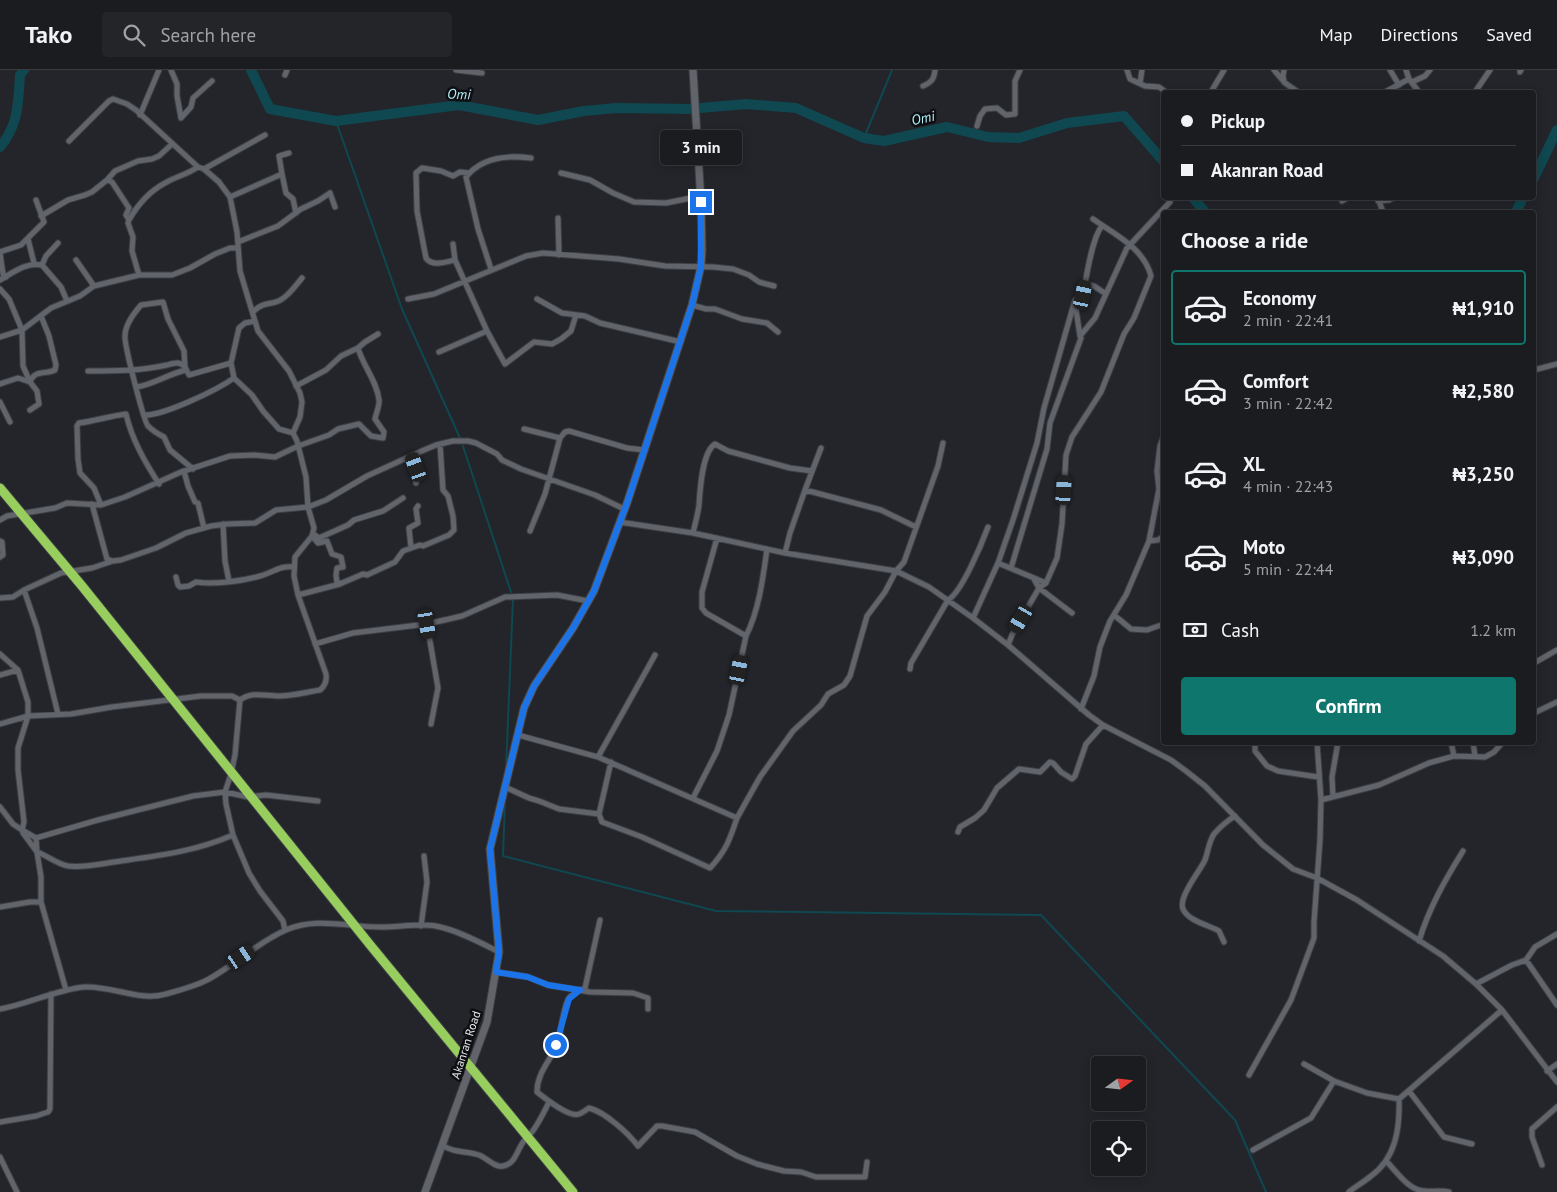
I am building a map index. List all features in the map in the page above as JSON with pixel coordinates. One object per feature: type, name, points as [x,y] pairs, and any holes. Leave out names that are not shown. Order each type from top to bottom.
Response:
[{"type":"highway","points":[[0,488],[82,586],[365,938],[574,1192]]},
{"type":"main road","name":"Akanran Road","points":[[425,1192],[487,1022],[499,952],[490,849],[524,708],[534,686],[573,628],[594,591],[620,522],[692,305],[701,266],[701,202],[694,70]]},
{"type":"street","points":[[140,114],[159,70]]},
{"type":"street","points":[[171,70],[178,84],[177,96],[181,118],[190,107],[192,98],[212,81]]},
{"type":"street","points":[[456,70],[482,73]]},
{"type":"street","points":[[923,86],[934,78],[935,70]]},
{"type":"street","points":[[977,126],[980,116],[985,109],[997,108],[1006,115],[1014,114],[1015,81],[1020,70]]},
{"type":"street","points":[[1127,70],[1130,79],[1145,86],[1159,87],[1163,90]]},
{"type":"street","points":[[1140,83],[1142,70]]},
{"type":"street","points":[[1212,90],[1224,70]]},
{"type":"street","points":[[1274,70],[1293,90]]},
{"type":"street","points":[[1284,70],[1285,83]]},
{"type":"street","points":[[1390,70],[1399,84]]},
{"type":"street","points":[[1406,70],[1418,90]]},
{"type":"street","points":[[1388,90],[1399,84],[1425,76],[1430,70]]},
{"type":"street","points":[[1477,90],[1490,70]]},
{"type":"street","points":[[69,141],[94,115],[113,99],[128,104],[198,167],[204,169],[219,182],[230,197],[244,285],[258,331],[289,371],[302,402],[300,417],[294,433],[306,477],[308,507],[314,528],[312,536],[295,557],[294,566],[298,595],[326,677],[323,688],[320,690],[280,696],[262,694],[240,700]]},
{"type":"street","points":[[204,169],[265,135]]},
{"type":"street","points":[[41,216],[68,200],[85,196],[92,192],[115,171],[138,161],[159,156],[172,144]]},
{"type":"street","points":[[289,153],[279,156],[286,193],[293,199],[296,214]]},
{"type":"street","points":[[491,270],[470,200],[466,176],[477,165],[491,160],[518,156],[531,158]]},
{"type":"street","points":[[129,220],[139,205],[160,186],[186,175],[198,167]]},
{"type":"street","points":[[455,260],[432,263],[428,262],[426,258],[417,211],[416,173],[422,168],[441,171],[453,176],[460,172],[469,173]]},
{"type":"street","points":[[561,173],[590,180],[634,202],[666,203],[691,198],[701,202]]},
{"type":"street","points":[[230,197],[282,174]]},
{"type":"street","points":[[107,180],[112,182],[129,208],[126,215],[133,236],[132,250],[139,275]]},
{"type":"street","points":[[0,337],[22,330],[51,308],[80,296],[94,286],[139,275],[172,275],[190,268],[215,254],[278,226],[301,209],[330,193],[335,207]]},
{"type":"street","points":[[6,277],[3,274],[0,252],[21,245],[44,222],[36,200]]},
{"type":"street","points":[[1162,210],[1170,202]]},
{"type":"street","points":[[1080,336],[1095,318],[1130,244],[1161,211]]},
{"type":"street","points":[[558,218],[559,255]]},
{"type":"street","points":[[1008,645],[1038,588],[1046,583],[1057,558],[1062,524],[1066,455],[1072,437],[1101,392],[1124,334],[1134,318],[1151,276],[1149,268],[1130,244],[1093,219]]},
{"type":"street","points":[[973,618],[998,563],[1037,443],[1044,408],[1075,300],[1083,295],[1099,230],[1102,226]]},
{"type":"street","points":[[28,239],[34,263]]},
{"type":"street","points":[[42,265],[46,256],[58,243]]},
{"type":"street","points":[[453,244],[455,260],[487,331],[505,364],[534,342],[552,344],[561,339],[571,330],[576,315]]},
{"type":"street","points":[[408,299],[434,294],[491,270],[536,254],[619,259],[665,266],[701,266],[733,269],[749,275],[759,282],[774,286]]},
{"type":"street","points":[[76,260],[94,286]]},
{"type":"street","points":[[0,280],[22,267],[34,263],[42,265],[61,287],[68,301]]},
{"type":"street","points":[[253,312],[268,302],[281,300],[302,278]]},
{"type":"street","points":[[1085,284],[1094,286],[1106,294]]},
{"type":"street","points":[[0,289],[9,299],[22,330],[23,366],[37,392],[39,404],[30,410]]},
{"type":"street","points":[[537,299],[562,313],[585,316],[600,323],[681,342]]},
{"type":"street","points":[[1011,568],[1047,449],[1050,423],[1082,338],[1080,336],[1075,300]]},
{"type":"street","points":[[186,368],[184,351],[168,320],[163,302],[140,305],[125,332],[124,338],[147,426],[164,436],[170,450],[193,469]]},
{"type":"street","points":[[692,305],[706,309],[715,309],[742,319],[768,322],[778,332]]},
{"type":"street","points":[[30,382],[34,375],[56,370],[50,336],[41,316]]},
{"type":"street","points":[[255,321],[245,323],[239,328],[231,364],[234,378],[252,395],[279,429],[294,433]]},
{"type":"street","points":[[439,352],[487,331]]},
{"type":"street","points":[[296,386],[326,370],[341,356],[358,348],[378,334]]},
{"type":"street","points":[[0,520],[7,516],[55,508],[67,503],[101,505],[159,484],[184,471],[230,456],[254,455],[275,457],[298,446],[329,435],[338,429],[359,424],[371,436],[382,438],[384,432],[375,419],[380,401],[358,348]]},
{"type":"street","points":[[88,372],[154,368],[176,363],[182,364],[190,375],[231,364]]},
{"type":"street","points":[[1536,369],[1557,364]]},
{"type":"street","points":[[137,387],[157,382],[186,368]]},
{"type":"street","points":[[0,384],[18,378],[30,382]]},
{"type":"street","points":[[144,415],[168,411],[222,386],[234,378]]},
{"type":"street","points":[[0,402],[10,422]]},
{"type":"street","points":[[101,505],[94,488],[80,473],[77,434],[79,423],[126,414],[135,442],[159,484]]},
{"type":"street","points":[[524,429],[560,438]]},
{"type":"street","points":[[530,531],[549,478],[560,438],[566,432],[569,431],[627,448],[644,450]]},
{"type":"street","points":[[0,598],[13,597],[60,572],[92,568],[156,548],[174,538],[204,528],[223,524],[255,523],[276,510],[308,507],[326,500],[367,476],[440,444],[468,441],[476,443],[511,464],[596,495],[624,509]]},
{"type":"street","points":[[611,762],[599,814],[602,822],[642,837],[710,868],[722,856],[730,840],[737,818],[760,777],[793,731],[822,705],[828,694],[844,684],[850,676],[867,616],[885,592],[896,571],[904,562],[938,466],[943,443]]},
{"type":"street","points":[[1081,709],[1094,676],[1100,647],[1114,615],[1126,595],[1148,541],[1159,489],[1157,471],[1161,443]]},
{"type":"street","points":[[298,595],[342,583],[363,574],[367,575],[395,562],[403,551],[441,539],[454,530],[448,496],[443,490],[440,444]]},
{"type":"street","points":[[693,533],[699,505],[701,478],[709,451],[715,444],[728,450],[790,468],[812,472]]},
{"type":"street","points":[[785,553],[790,533],[821,448]]},
{"type":"street","points":[[412,455],[418,477],[416,483]]},
{"type":"street","points":[[184,471],[188,486],[195,502],[198,503],[204,528]]},
{"type":"street","points":[[805,490],[881,510],[916,527]]},
{"type":"street","points":[[312,536],[315,535],[319,538],[348,525],[354,520],[383,511],[403,498]]},
{"type":"street","points":[[92,504],[107,559],[114,561]]},
{"type":"street","points":[[411,548],[409,528],[418,523],[416,509],[418,506]]},
{"type":"street","points":[[620,522],[693,533],[785,553],[896,571],[929,587],[1008,645],[1081,709],[1103,725],[1171,760],[1205,786],[1276,857],[1293,869],[1317,878],[1357,900],[1443,956],[1476,984],[1502,1010],[1557,1082]]},
{"type":"street","points":[[223,524],[225,561],[229,581]]},
{"type":"street","points":[[910,668],[911,663],[948,600],[954,597],[962,583],[988,527]]},
{"type":"street","points":[[312,536],[318,543],[327,541],[332,554],[341,558],[343,566],[337,568],[336,575],[337,583],[342,583]]},
{"type":"street","points":[[717,538],[702,592],[702,608],[706,613],[746,636]]},
{"type":"street","points":[[1148,541],[1161,538]]},
{"type":"street","points":[[0,541],[2,542],[2,555],[0,557]]},
{"type":"street","points":[[693,798],[717,751],[729,715],[746,636],[762,587],[767,549]]},
{"type":"street","points":[[998,563],[1046,583]]},
{"type":"street","points":[[176,577],[180,587],[189,586],[196,582],[206,584],[260,576],[285,565],[294,566]]},
{"type":"street","points":[[1034,578],[1038,588],[1072,613]]},
{"type":"street","points":[[24,590],[37,628],[58,714]]},
{"type":"street","points":[[315,644],[353,633],[427,624],[475,612],[488,604],[506,598],[557,595],[588,601]]},
{"type":"street","points":[[1114,615],[1131,629],[1147,630],[1161,625]]},
{"type":"street","points":[[427,624],[438,688],[431,724]]},
{"type":"street","points":[[1536,662],[1557,650]]},
{"type":"street","points":[[0,654],[18,670],[28,702],[28,716],[18,748],[18,770],[24,822],[22,830],[37,852],[64,865],[86,865],[173,854],[220,841],[233,835]]},
{"type":"street","points":[[598,757],[656,656]]},
{"type":"street","points":[[0,675],[18,670]]},
{"type":"street","points":[[0,724],[28,716],[71,714],[201,696],[232,696],[240,700]]},
{"type":"street","points":[[240,700],[235,755],[225,792],[233,835],[249,872],[260,891],[283,921],[285,930]]},
{"type":"street","points":[[1536,712],[1557,702]]},
{"type":"street","points":[[958,832],[960,827],[984,810],[997,788],[1019,769],[1040,772],[1050,762],[1054,763],[1061,772],[1072,779],[1075,776],[1086,744],[1103,725]]},
{"type":"street","points":[[518,735],[598,757],[737,818]]},
{"type":"street","points":[[1255,745],[1255,751],[1267,766],[1278,772],[1318,778]]},
{"type":"street","points":[[1249,1075],[1291,1000],[1314,938],[1321,800],[1317,745]]},
{"type":"street","points":[[1333,797],[1332,777],[1337,745]]},
{"type":"street","points":[[1452,745],[1454,756]]},
{"type":"street","points":[[1473,745],[1475,756]]},
{"type":"street","points":[[1321,800],[1379,785],[1429,763],[1454,756],[1485,757],[1494,752],[1500,745]]},
{"type":"street","points":[[505,786],[529,798],[539,800],[559,809],[599,814]]},
{"type":"street","points":[[0,807],[13,824],[36,838],[192,796],[225,792],[248,797],[266,794],[318,801]]},
{"type":"street","points":[[1224,942],[1219,932],[1200,923],[1186,912],[1182,902],[1204,862],[1213,836],[1234,816]]},
{"type":"street","points":[[36,838],[41,877],[41,902],[66,990]]},
{"type":"street","points":[[1419,941],[1426,919],[1440,888],[1463,851]]},
{"type":"street","points":[[421,926],[427,882],[424,856]]},
{"type":"street","points":[[0,907],[41,902]]},
{"type":"street","points":[[600,920],[585,988],[569,999],[556,1045],[537,1082],[537,1092],[549,1102],[574,1115],[580,1114],[589,1108],[596,1110],[631,1138],[638,1146],[657,1126],[662,1126],[703,1135],[737,1156],[757,1164],[816,1177],[866,1177],[867,1162]]},
{"type":"street","points":[[0,1009],[18,1006],[66,990],[85,987],[147,996],[165,995],[209,979],[285,930],[318,922],[384,928],[442,927],[499,952]]},
{"type":"street","points":[[1476,984],[1512,965],[1526,960],[1535,947],[1557,934]]},
{"type":"street","points":[[1526,960],[1557,1005]]},
{"type":"street","points":[[496,972],[528,977],[548,985],[590,992],[633,993],[648,998],[648,1009]]},
{"type":"street","points":[[0,1122],[36,1116],[48,1112],[50,1109],[51,994]]},
{"type":"street","points":[[1304,1064],[1334,1082],[1367,1093],[1399,1099],[1502,1010]]},
{"type":"street","points":[[1547,1071],[1557,1064]]},
{"type":"street","points":[[1253,1150],[1312,1118],[1334,1082]]},
{"type":"street","points":[[1409,1091],[1444,1137],[1472,1144]]},
{"type":"street","points":[[1349,1192],[1372,1176],[1387,1162],[1397,1137],[1400,1115],[1399,1099]]},
{"type":"street","points":[[442,1145],[452,1151],[478,1155],[496,1166],[502,1167],[510,1164],[549,1102]]},
{"type":"street","points":[[1542,1165],[1532,1137],[1532,1129],[1557,1106]]},
{"type":"street","points":[[0,1156],[17,1192]]},
{"type":"street","points":[[1387,1162],[1416,1190],[1424,1192],[1442,1190],[1449,1192]]},
{"type":"waterway","name":"Omi","points":[[0,147],[11,130],[14,121],[18,104],[20,75],[24,70]]},
{"type":"waterway","name":"Omi","points":[[251,70],[270,109],[336,121],[459,105],[538,120],[584,111],[616,108],[691,109]]},
{"type":"waterway","points":[[864,138],[892,70]]},
{"type":"waterway","name":"Omi","points":[[700,108],[746,104],[796,108],[864,138],[884,141],[947,127],[988,137],[1019,138],[1067,123],[1124,116],[1161,159]]},
{"type":"waterway","points":[[336,121],[402,309],[460,438]]},
{"type":"waterway","name":"Omi","points":[[1536,174],[1557,130]]},
{"type":"waterway","name":"Omi","points":[[1195,200],[1203,210]]},
{"type":"waterway","name":"Omi","points":[[1517,210],[1522,200]]},
{"type":"waterway","points":[[463,446],[511,592]]},
{"type":"waterway","points":[[506,769],[513,599]]},
{"type":"waterway","points":[[505,801],[503,856],[716,911],[1041,915],[1235,1120],[1266,1192]]},
{"type":"route","points":[[556,1045],[569,999],[580,990],[548,985],[528,977],[496,972],[499,952],[490,849],[524,708],[534,686],[573,628],[594,591],[627,503],[681,342],[701,266],[701,202]]}]
